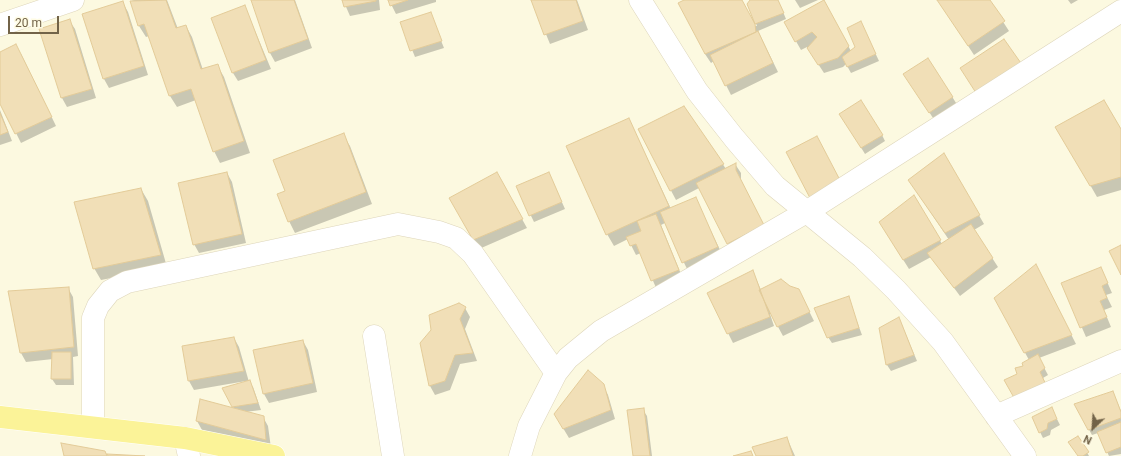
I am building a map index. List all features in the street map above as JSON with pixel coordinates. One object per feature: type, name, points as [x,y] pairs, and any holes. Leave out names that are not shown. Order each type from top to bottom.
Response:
[{"type":"main road","points":[[0,417],[92,426],[187,447],[274,456]]},
{"type":"street","points":[[0,25],[73,0]]},
{"type":"street","points":[[645,2],[697,91],[775,186],[808,211],[862,257],[896,290],[943,342],[1025,456]]},
{"type":"street","points":[[520,456],[529,426],[556,373],[568,358],[600,331],[808,211],[1121,11]]},
{"type":"street","points":[[92,426],[93,318],[98,306],[110,290],[127,282],[398,224],[439,232],[456,238],[473,254],[556,373]]},
{"type":"street","points":[[374,336],[393,456]]},
{"type":"street","points":[[996,416],[1121,361]]},
{"type":"building","points":[[166,0],[176,28],[186,25],[201,69],[218,64],[244,141],[213,152],[191,89],[169,96],[144,24],[138,26],[130,1]]},
{"type":"building","points":[[251,0],[294,0],[308,39],[269,53]]},
{"type":"building","points":[[342,0],[376,0],[376,1],[344,7]]},
{"type":"building","points":[[388,0],[408,0],[390,6]]},
{"type":"building","points":[[531,0],[576,0],[583,21],[544,35]]},
{"type":"building","points":[[684,0],[742,0],[755,24],[756,32],[705,54],[678,3]]},
{"type":"building","points":[[750,0],[778,0],[784,13],[755,24],[747,4]]},
{"type":"building","points":[[824,0],[849,46],[838,58],[818,65],[807,48],[817,37],[812,32],[795,42],[784,22]]},
{"type":"building","points":[[937,0],[990,0],[1005,21],[968,46]]},
{"type":"building","points":[[123,1],[144,66],[103,79],[82,14]]},
{"type":"building","points":[[245,5],[266,60],[232,73],[211,18]]},
{"type":"building","points":[[431,12],[442,41],[410,51],[400,22]]},
{"type":"building","points":[[70,19],[92,89],[61,98],[39,29]]},
{"type":"building","points":[[861,21],[876,54],[847,67],[842,57],[855,47],[847,28]]},
{"type":"building","points":[[758,31],[773,63],[725,86],[710,55]]},
{"type":"building","points":[[1004,39],[1023,66],[978,96],[960,68]]},
{"type":"building","points":[[16,44],[52,117],[15,134],[0,104],[0,52]]},
{"type":"building","points":[[928,58],[953,97],[929,113],[903,74]]},
{"type":"building","points":[[861,100],[883,135],[861,148],[839,114]]},
{"type":"building","points":[[1104,100],[1121,129],[1121,177],[1090,186],[1055,127]]},
{"type":"building","points":[[684,106],[724,164],[670,191],[638,129]]},
{"type":"building","points":[[0,113],[8,132],[0,135]]},
{"type":"building","points":[[629,118],[669,206],[606,235],[566,146]]},
{"type":"building","points":[[344,133],[366,192],[288,222],[277,194],[285,191],[273,160]]},
{"type":"building","points":[[817,136],[841,182],[810,198],[786,152]]},
{"type":"building","points":[[944,153],[980,215],[945,233],[908,180]]},
{"type":"building","points":[[736,163],[736,170],[764,225],[727,244],[696,183]]},
{"type":"building","points":[[227,172],[242,234],[193,245],[178,183]]},
{"type":"building","points":[[497,172],[523,219],[473,240],[449,198]]},
{"type":"building","points":[[549,172],[562,202],[529,216],[516,186]]},
{"type":"building","points":[[141,188],[161,255],[93,269],[74,202]]},
{"type":"building","points":[[914,195],[941,240],[903,260],[879,222]]},
{"type":"building","points":[[696,197],[718,247],[682,263],[660,212]]},
{"type":"building","points":[[656,214],[679,270],[651,281],[636,244],[630,246],[626,237],[641,231],[637,221]]},
{"type":"building","points":[[971,224],[993,258],[954,288],[927,253]]},
{"type":"building","points":[[1121,245],[1121,275],[1109,251]]},
{"type":"building","points":[[1036,264],[1072,335],[1024,353],[994,298]]},
{"type":"building","points":[[1101,267],[1108,283],[1102,286],[1107,298],[1100,301],[1107,317],[1080,328],[1061,283]]},
{"type":"building","points":[[753,270],[770,317],[727,334],[707,293]]},
{"type":"building","points":[[781,279],[790,286],[799,289],[810,312],[777,327],[759,290]]},
{"type":"building","points":[[69,287],[74,347],[20,353],[8,291]]},
{"type":"building","points":[[849,296],[859,328],[827,338],[814,308]]},
{"type":"building","points":[[459,303],[466,307],[460,319],[473,353],[455,355],[445,381],[429,386],[420,343],[431,330],[429,315]]},
{"type":"building","points":[[899,317],[914,355],[886,365],[879,328]]},
{"type":"building","points":[[234,337],[244,371],[188,381],[182,346]]},
{"type":"building","points":[[303,340],[313,383],[263,394],[253,350]]},
{"type":"building","points":[[52,352],[71,352],[71,379],[51,379]]},
{"type":"building","points":[[1038,354],[1045,368],[1040,372],[1048,389],[1017,403],[1004,380],[1017,374],[1015,368],[1023,366],[1022,363]]},
{"type":"building","points":[[588,370],[604,384],[611,410],[563,429],[554,414]]},
{"type":"building","points":[[250,380],[258,403],[232,407],[222,388]]},
{"type":"building","points":[[1113,391],[1121,412],[1121,418],[1088,430],[1074,404]]},
{"type":"building","points":[[200,399],[264,416],[266,440],[196,421]]},
{"type":"building","points":[[1052,407],[1057,419],[1048,423],[1047,429],[1039,433],[1032,417]]},
{"type":"building","points":[[644,408],[650,456],[633,456],[627,410]]},
{"type":"building","points":[[1121,422],[1121,447],[1106,453],[1097,432]]},
{"type":"building","points":[[1078,436],[1089,452],[1083,456],[1078,456],[1068,442]]},
{"type":"building","points":[[787,437],[793,456],[756,456],[752,447]]},
{"type":"building","points":[[61,443],[105,451],[107,456],[64,456]]},
{"type":"building","points":[[751,451],[753,456],[733,456]]},
{"type":"building","points":[[107,454],[145,456],[108,456]]}]
